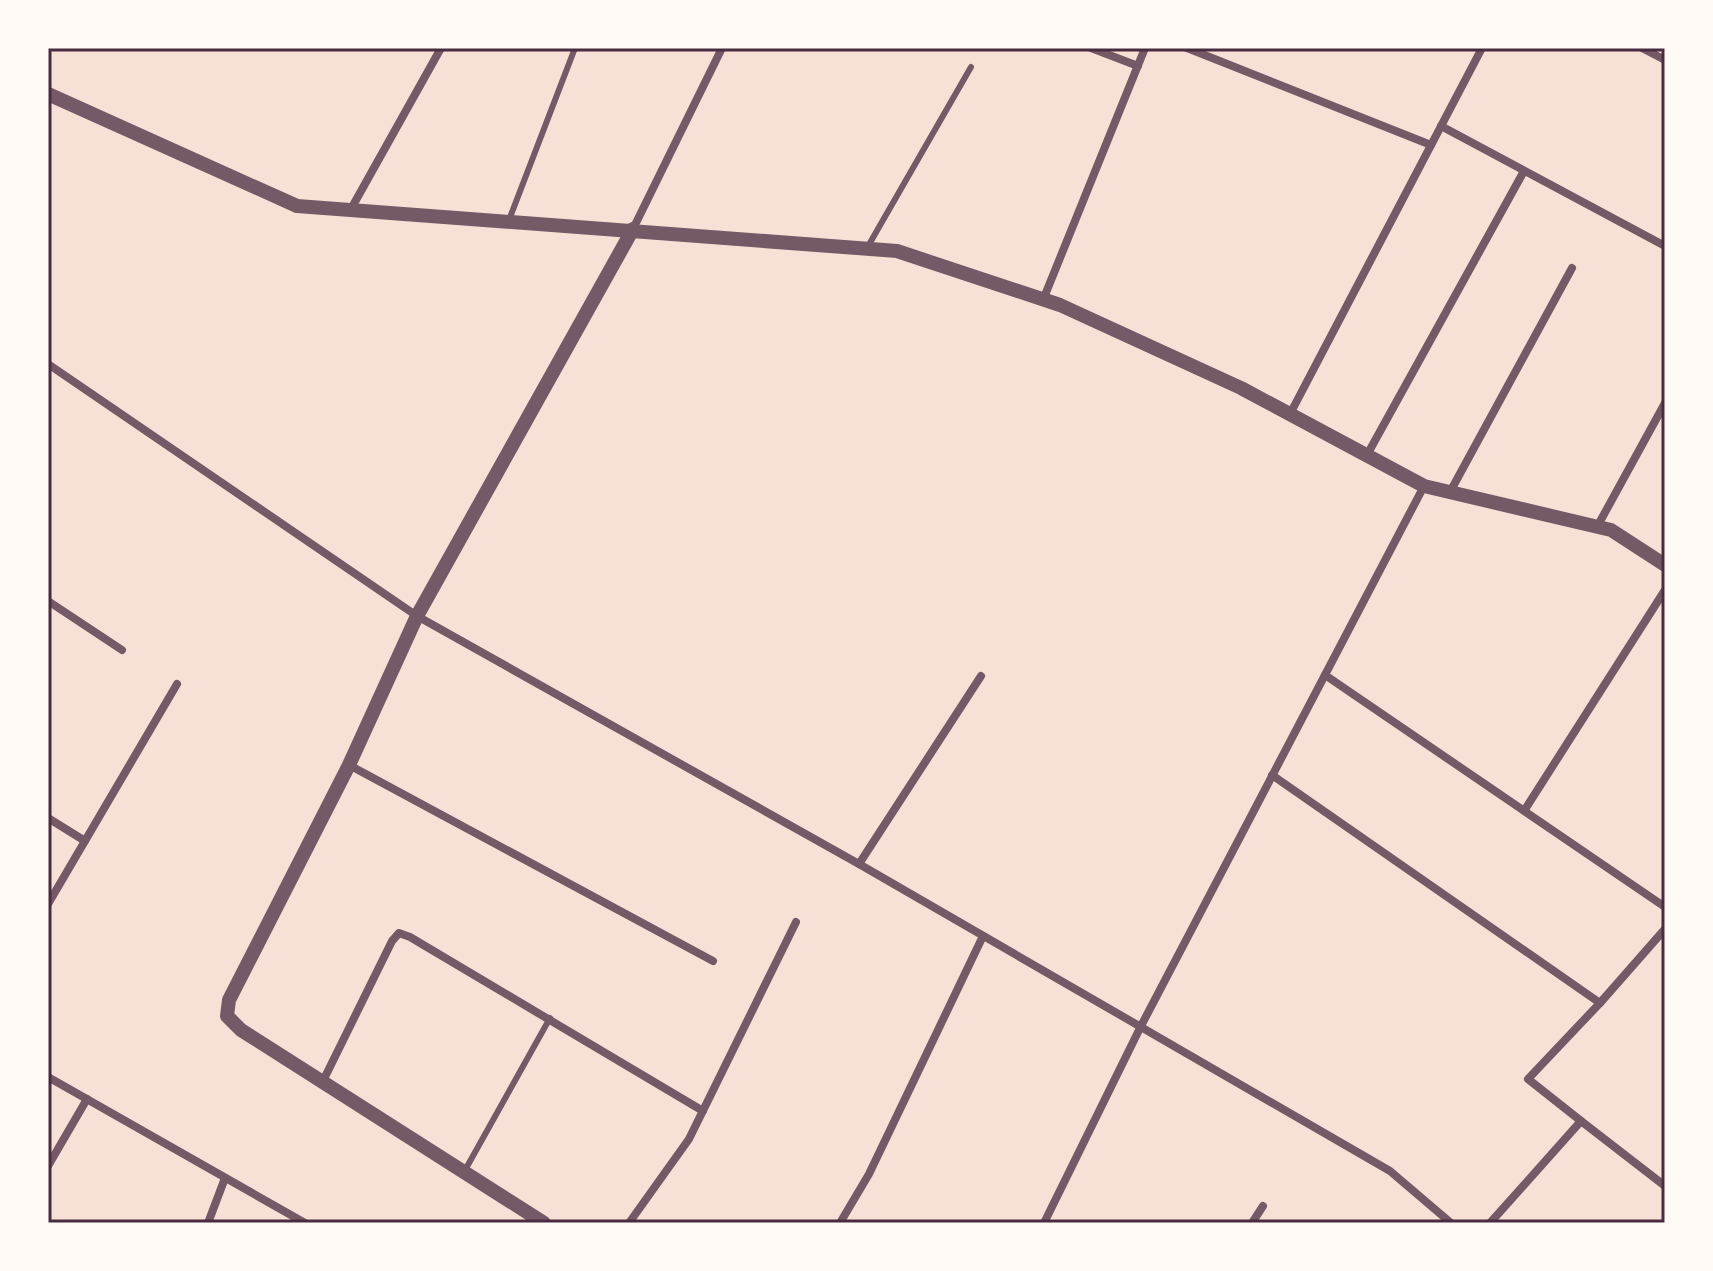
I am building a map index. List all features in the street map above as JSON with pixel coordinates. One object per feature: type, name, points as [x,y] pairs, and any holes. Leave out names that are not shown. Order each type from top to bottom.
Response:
[{"type":"street","points":[[351,209],[441,48]]},
{"type":"street","points":[[544,1223],[241,1030],[227,1016],[229,1000],[349,765],[417,616],[633,229],[722,48]]},
{"type":"street","points":[[1091,48],[1138,66]]},
{"type":"street","points":[[1043,300],[1145,48]]},
{"type":"street","points":[[1187,48],[1431,145]]},
{"type":"street","points":[[1290,414],[1482,48]]},
{"type":"street","points":[[1642,48],[1665,60]]},
{"type":"street","points":[[48,94],[297,206],[897,251],[1043,300],[1241,388],[1424,486],[1611,530],[1665,565]]},
{"type":"street","points":[[1441,126],[1665,246]]},
{"type":"street","points":[[1367,455],[1524,171]]},
{"type":"street","points":[[1450,492],[1572,268]]},
{"type":"street","points":[[48,364],[417,616],[859,864],[1390,1171],[1451,1223]]},
{"type":"street","points":[[1597,527],[1665,403]]},
{"type":"street","points":[[1044,1223],[1141,1026],[1424,486]]},
{"type":"street","points":[[1524,811],[1665,590]]},
{"type":"street","points":[[48,601],[122,650]]},
{"type":"street","points":[[1325,675],[1665,907]]},
{"type":"street","points":[[859,864],[981,676]]},
{"type":"street","points":[[48,904],[177,684]]},
{"type":"street","points":[[349,765],[713,961]]},
{"type":"street","points":[[1272,775],[1600,1003]]},
{"type":"street","points":[[48,818],[85,841]]},
{"type":"street","points":[[629,1223],[689,1139],[796,922]]},
{"type":"street","points":[[1665,929],[1528,1079],[1665,1186]]},
{"type":"street","points":[[323,1081],[392,941],[399,933],[550,1018],[703,1111]]},
{"type":"street","points":[[840,1223],[869,1174],[983,936]]},
{"type":"street","points":[[48,1077],[305,1223]]},
{"type":"street","points":[[48,1166],[87,1099]]},
{"type":"street","points":[[1490,1223],[1581,1121]]},
{"type":"street","points":[[208,1223],[225,1178]]},
{"type":"street","points":[[1252,1223],[1263,1206]]},
{"type":"lane","points":[[509,220],[575,48]]},
{"type":"lane","points":[[866,248],[971,67]]},
{"type":"lane","points":[[464,1172],[550,1018]]}]
